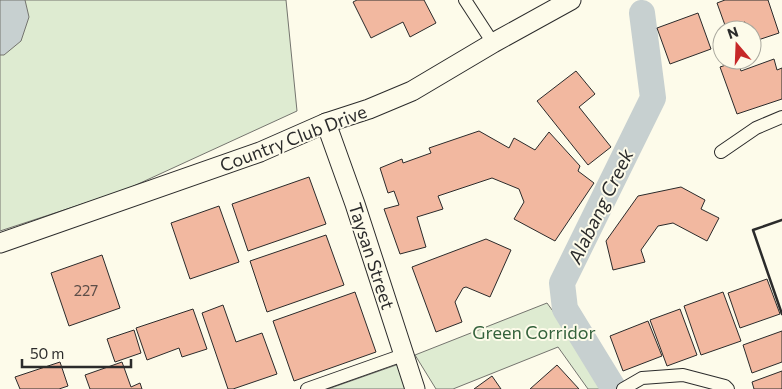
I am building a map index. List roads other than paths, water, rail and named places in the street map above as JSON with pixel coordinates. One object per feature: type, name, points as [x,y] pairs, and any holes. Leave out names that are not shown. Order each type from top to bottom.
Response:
[{"type":"street","points":[[465,0],[493,43]]},
{"type":"street","name":"Country Club Drive","points":[[0,243],[260,152],[326,123],[370,109],[412,91],[571,0]]},
{"type":"street","points":[[721,152],[756,128],[782,117]]},
{"type":"street","name":"Taysan Street","points":[[326,123],[355,204],[415,389]]},
{"type":"street","points":[[307,389],[403,355]]},
{"type":"street","points":[[623,389],[642,378],[683,375],[727,387]]},
{"type":"waterway","name":"Alabang Creek","points":[[614,389],[565,309],[562,283],[653,98],[642,13]]},
{"type":"park label","name":"Green Corridor","points":[[534,332]]}]
